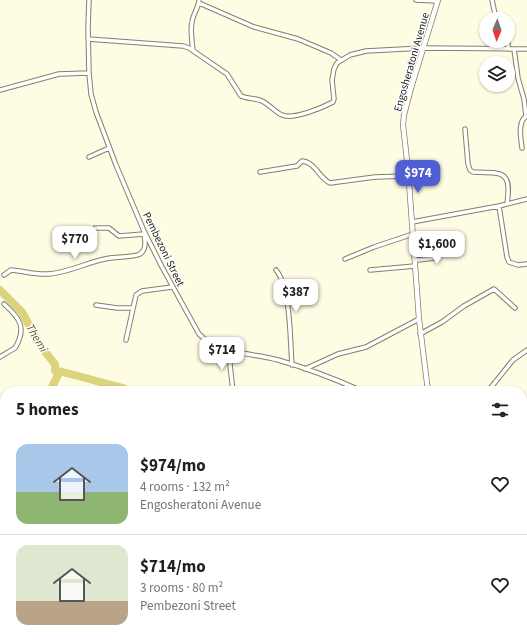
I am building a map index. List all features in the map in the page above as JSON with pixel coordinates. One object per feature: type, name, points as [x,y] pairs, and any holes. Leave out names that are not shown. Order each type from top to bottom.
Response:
[{"type":"street","name":"Pembezoni Street","points":[[89,0],[88,38],[91,94],[93,102],[109,148],[144,232],[172,287],[202,338],[218,347],[274,359],[350,386]]},
{"type":"street","points":[[416,0],[437,1]]},
{"type":"street","points":[[492,0],[495,12]]},
{"type":"street","name":"Engosheratoni Avenue","points":[[427,386],[420,334],[404,138],[404,115],[437,1]]},
{"type":"street","points":[[193,51],[191,30],[192,20],[199,2],[210,9],[254,27],[298,39],[331,53],[341,60]]},
{"type":"street","points":[[88,38],[183,46],[221,69],[241,96],[262,101],[281,115],[286,116],[300,115],[333,102],[333,75],[337,63],[350,55],[366,51],[423,48],[527,49]]},
{"type":"street","points":[[514,49],[518,78],[524,98],[526,116],[523,118],[520,134],[522,148]]},
{"type":"street","points":[[0,90],[59,74],[90,73]]},
{"type":"street","points":[[521,86],[527,85]]},
{"type":"street","points":[[465,129],[468,164],[470,170],[473,172],[500,173],[505,177],[508,183],[507,204]]},
{"type":"street","points":[[89,157],[109,148]]},
{"type":"street","points":[[260,172],[296,166],[302,161],[310,164],[323,178],[330,183],[335,184],[375,177],[408,176]]},
{"type":"street","points":[[412,222],[500,206],[527,199]]},
{"type":"street","points":[[500,206],[509,262],[518,265],[527,264]]},
{"type":"street","points":[[4,275],[11,270],[36,274],[54,274],[106,259],[135,256],[140,254],[144,249],[144,232],[119,236],[109,228],[95,228]]},
{"type":"street","points":[[345,259],[381,244],[413,234]]},
{"type":"street","points":[[414,260],[438,257],[447,249]]},
{"type":"street","points":[[370,270],[415,266]]},
{"type":"street","points":[[276,270],[284,282],[292,365]]},
{"type":"street","points":[[126,340],[134,298],[138,293],[172,287]]},
{"type":"street","points":[[420,334],[494,289],[514,308]]},
{"type":"street","points":[[0,356],[15,348],[21,331],[21,326],[17,317],[4,304]]},
{"type":"street","points":[[96,305],[118,308],[133,308]]},
{"type":"street","points":[[305,369],[338,354],[366,347],[419,320]]},
{"type":"street","points":[[492,386],[514,360],[527,350]]},
{"type":"street","points":[[231,351],[230,365],[232,386]]},
{"type":"waterway","name":"Themi","points":[[0,290],[22,312],[41,347],[55,364],[55,370],[58,375],[52,386]]},
{"type":"waterway","points":[[55,370],[115,386]]}]
